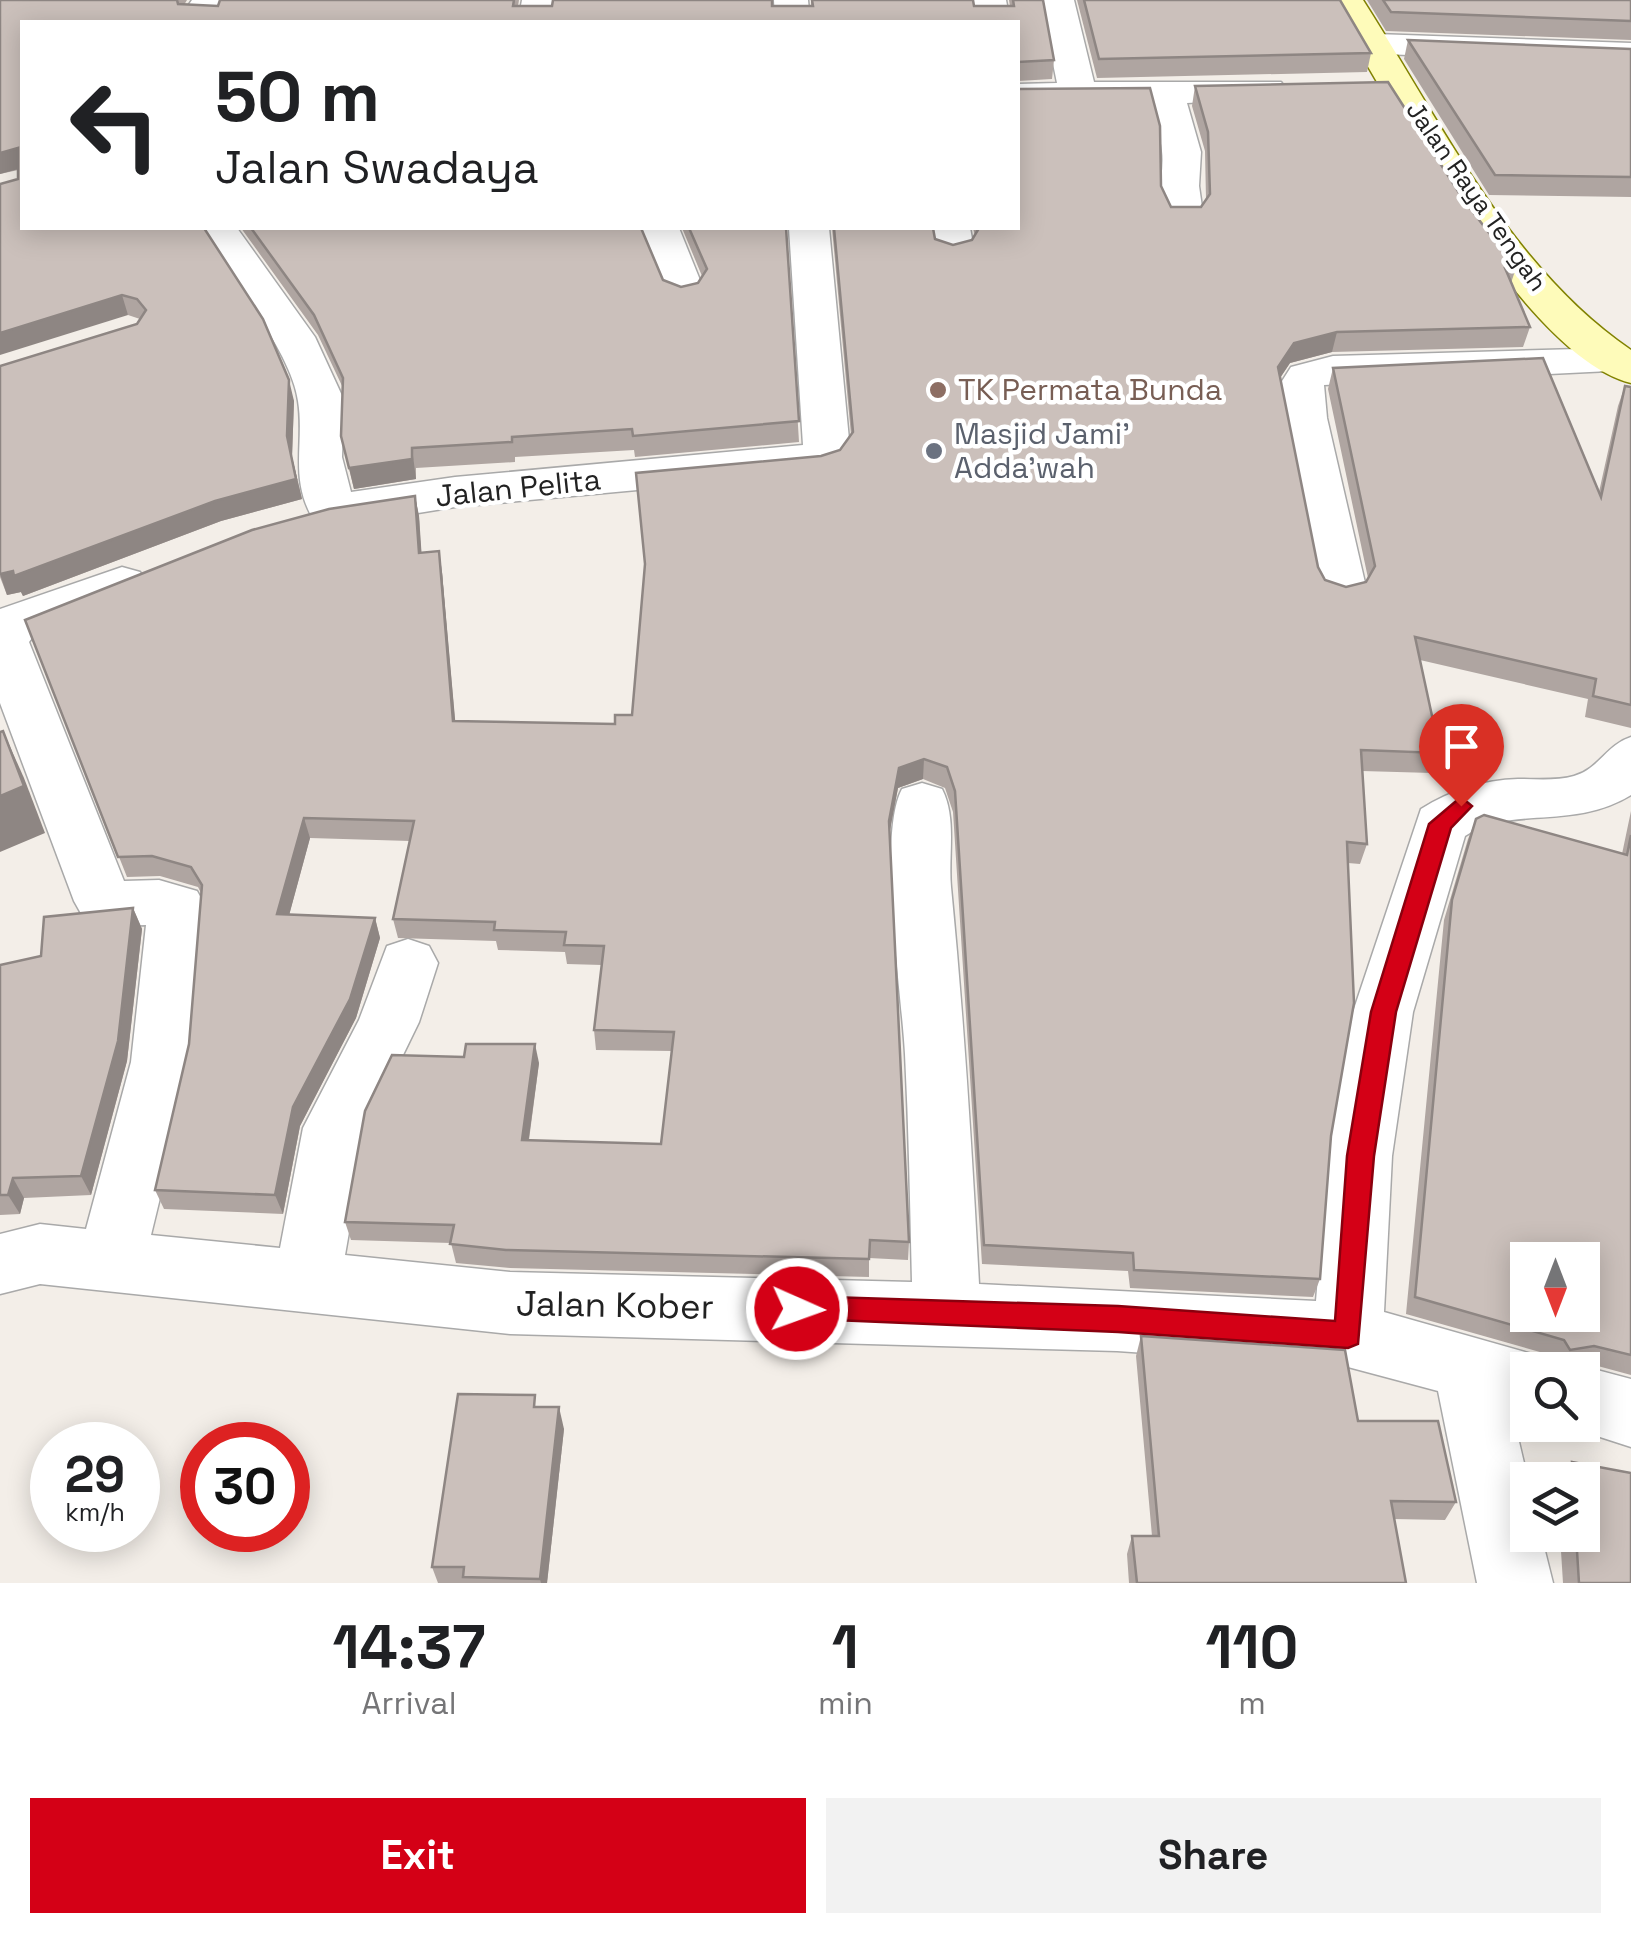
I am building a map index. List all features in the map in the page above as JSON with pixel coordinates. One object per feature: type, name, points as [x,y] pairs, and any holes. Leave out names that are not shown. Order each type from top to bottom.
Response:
[{"type":"street","points":[[1057,0],[1078,94]]},
{"type":"street","name":"Jalan Raya Tengah","points":[[1346,0],[1376,45],[1383,86],[1532,282],[1622,366]]},
{"type":"street","points":[[1376,45],[1631,54]]},
{"type":"street","points":[[1020,95],[1311,88]]},
{"type":"street","points":[[1166,94],[1182,152],[1179,186],[1183,214]]},
{"type":"street","name":"Jalan Pelita","points":[[218,230],[293,336],[321,400],[313,516],[455,492],[821,458],[826,450],[809,230]]},
{"type":"street","points":[[660,230],[683,290]]},
{"type":"street","points":[[1341,587],[1304,418],[1300,389],[1307,376],[1333,369],[1622,366]]},
{"type":"street","points":[[111,1262],[162,1062],[177,907],[164,900],[121,907],[103,901],[3,642],[4,631],[18,621],[156,570]]},
{"type":"street","points":[[1348,1335],[1360,1156],[1384,1012],[1440,824],[1461,806],[1490,800],[1575,799],[1611,786],[1631,756]]},
{"type":"street","points":[[922,804],[922,879],[936,1056],[947,1313]]},
{"type":"street","points":[[306,1283],[335,1128],[389,1022],[408,962]]},
{"type":"street","name":"Jalan Kober","points":[[0,1264],[40,1254],[510,1303],[947,1313],[1348,1335],[1497,1374]]},
{"type":"street","points":[[1497,1374],[1514,1583]]},
{"type":"street","points":[[1600,1404],[1631,1412]]},
{"type":"building","points":[[0,0],[177,0],[178,4],[218,6],[220,0],[514,0],[513,6],[552,6],[553,0],[772,0],[772,6],[813,6],[812,0],[973,0],[974,6],[1014,6],[1013,0],[1043,0],[1054,60],[1020,62],[1020,20],[20,20],[20,230],[205,230],[263,319],[289,380],[287,436],[296,479],[215,501],[14,576],[13,571],[0,574],[0,366],[137,324],[146,310],[137,299],[122,295],[0,333],[0,184],[18,179],[18,148],[0,153]]},
{"type":"building","points":[[1084,0],[1340,0],[1371,53],[1099,59]]},
{"type":"building","points":[[1383,0],[1631,0],[1631,21],[1391,12]]},
{"type":"building","points":[[1408,40],[1631,49],[1631,177],[1495,175]]},
{"type":"building","points":[[1388,82],[1463,199],[1516,268],[1505,268],[1530,327],[1337,332],[1294,343],[1278,367],[1318,567],[1325,580],[1346,587],[1366,582],[1375,566],[1333,368],[1543,358],[1601,497],[1625,386],[1631,387],[1631,705],[1593,696],[1596,679],[1415,637],[1440,753],[1361,750],[1367,844],[1347,842],[1354,1003],[1331,1136],[1320,1279],[1134,1270],[1133,1253],[984,1245],[955,791],[947,767],[924,759],[899,768],[889,821],[909,1242],[870,1240],[869,1259],[506,1250],[450,1244],[454,1225],[345,1222],[365,1111],[392,1055],[464,1057],[466,1044],[535,1044],[522,1140],[661,1144],[674,1032],[594,1030],[604,946],[564,945],[566,932],[494,930],[495,922],[393,919],[414,821],[304,818],[277,914],[375,918],[350,999],[293,1107],[275,1195],[155,1190],[189,1044],[202,885],[191,867],[152,856],[118,857],[25,620],[252,530],[329,509],[415,496],[419,553],[439,551],[453,721],[615,724],[615,715],[632,715],[645,564],[636,473],[821,456],[840,450],[853,432],[834,230],[933,230],[935,239],[953,245],[972,240],[978,230],[1020,230],[1020,89],[1150,88],[1160,126],[1161,186],[1171,207],[1201,207],[1210,194],[1208,132],[1195,86]]},
{"type":"building","points":[[252,230],[642,230],[663,280],[681,287],[698,283],[707,269],[690,230],[786,230],[799,421],[633,436],[632,429],[512,437],[512,442],[412,448],[412,459],[349,468],[341,436],[343,378],[314,315]]},
{"type":"building","points":[[3,731],[24,786],[0,796],[0,732]]},
{"type":"building","points":[[1484,815],[1627,855],[1631,835],[1631,1355],[1594,1346],[1570,1350],[1564,1340],[1536,1332],[1600,1332],[1600,1242],[1510,1242],[1510,1324],[1415,1297],[1452,900],[1476,819]]},
{"type":"building","points":[[133,908],[118,1041],[81,1176],[13,1178],[8,1195],[0,1195],[0,965],[41,956],[44,917]]},
{"type":"building","points":[[1141,1336],[1345,1350],[1358,1421],[1438,1421],[1456,1502],[1391,1501],[1406,1583],[1137,1583],[1132,1536],[1159,1536]]},
{"type":"building","points":[[458,1394],[535,1395],[534,1407],[559,1407],[540,1579],[463,1577],[464,1567],[432,1567]]},
{"type":"building","points":[[1600,1467],[1631,1473],[1631,1583],[1579,1583],[1577,1552],[1600,1552]]},
{"type":"place","name":"TK Permata Bunda","points":[[938,390]]},
{"type":"place","name":"Masjid Jami' Adda'wah","points":[[934,451]]},
{"type":"route","points":[[797,1309],[1118,1319],[1348,1335],[1360,1156],[1384,1012],[1440,824],[1461,806]]}]
